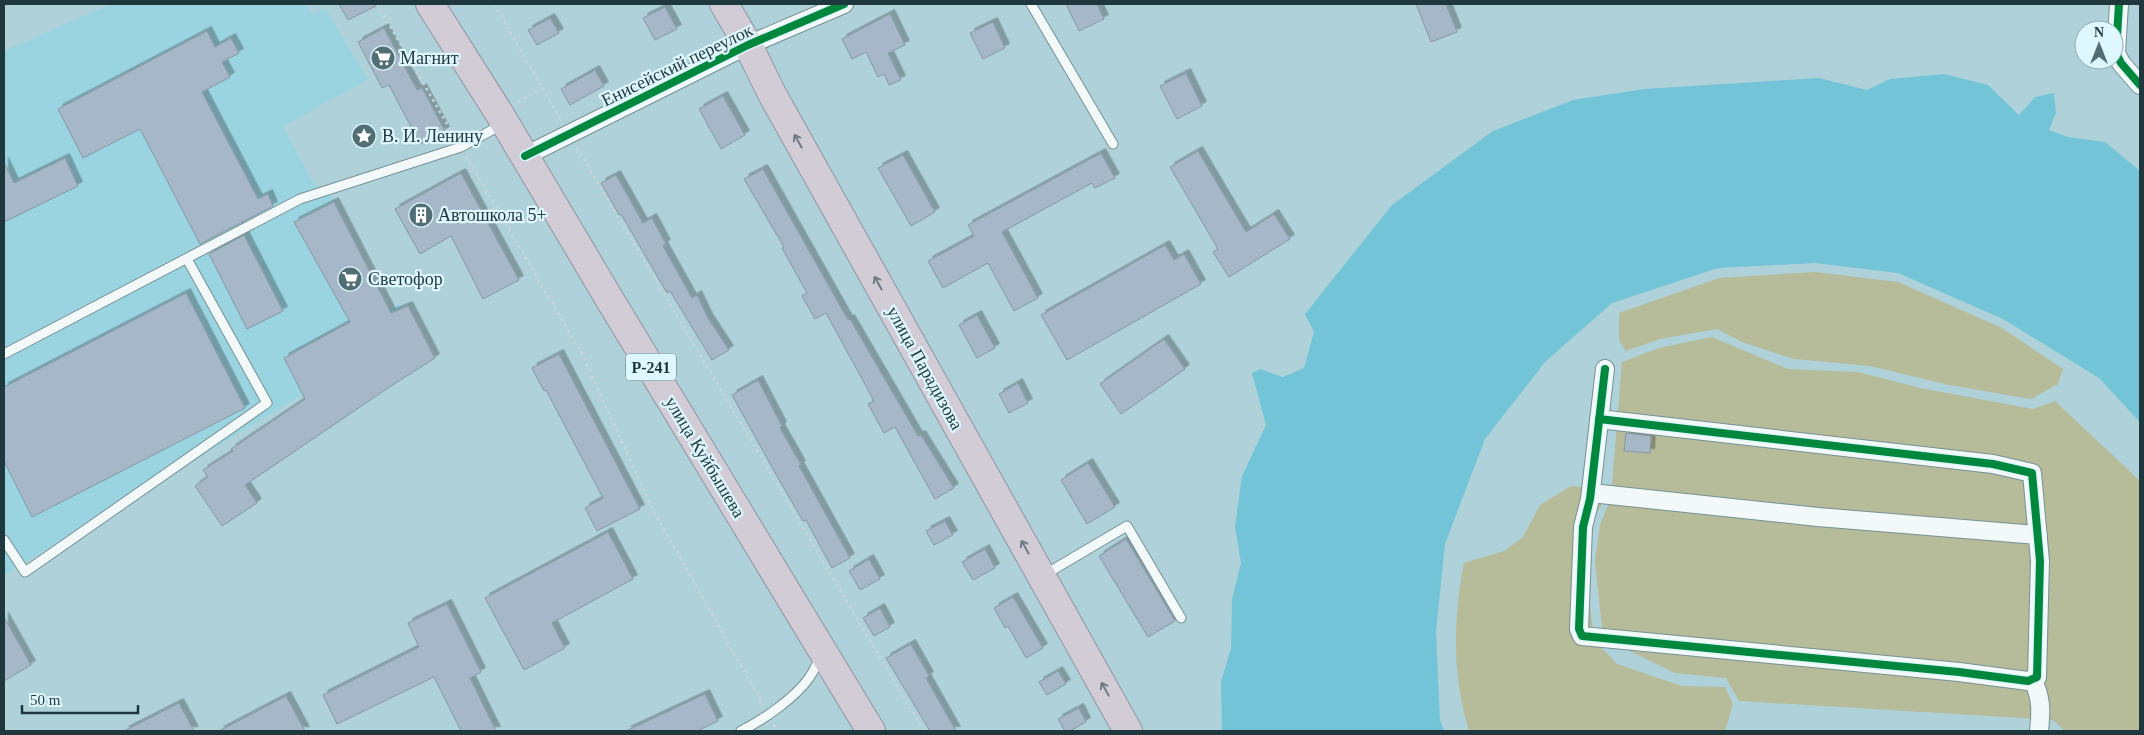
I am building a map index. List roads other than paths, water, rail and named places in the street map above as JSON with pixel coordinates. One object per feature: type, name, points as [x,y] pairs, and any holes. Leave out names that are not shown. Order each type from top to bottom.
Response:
[{"type":"highway","name":"улица Куйбышева","points":[[430,4],[509,114],[525,156],[871,731]]},
{"type":"highway","name":"улица Парадизова","points":[[724,4],[748,45],[776,102],[1128,731]]},
{"type":"street","name":"Енисейский переулок","points":[[525,156],[748,45],[844,4]]},
{"type":"street","points":[[2119,4],[2116,53],[2121,63],[2140,85]]},
{"type":"street","points":[[1598,419],[2019,469],[2032,473],[2040,561],[2037,677],[2028,681],[1930,669],[1582,636],[1579,629],[1583,527],[1590,492],[1598,419],[1605,369]]},
{"type":"street","points":[[1590,492],[1818,517],[2038,534]]},
{"type":"street","points":[[2032,679],[2038,690],[2041,708],[2039,731]]},
{"type":"lane","points":[[1031,4],[1113,144]]},
{"type":"lane","points":[[4,354],[300,199],[461,147],[509,114]]},
{"type":"lane","points":[[4,540],[25,572],[267,403],[187,258]]},
{"type":"lane","points":[[1042,577],[1126,526],[1181,618]]},
{"type":"lane","points":[[741,731],[789,699],[809,679],[823,652]]},
{"type":"place","name":"Магнит","points":[[383,58]]},
{"type":"place","name":"В. И. Ленину","points":[[364,136]]},
{"type":"place","name":"Автошкола 5+","points":[[421,215]]},
{"type":"place","name":"Светофор","points":[[350,279]]}]
